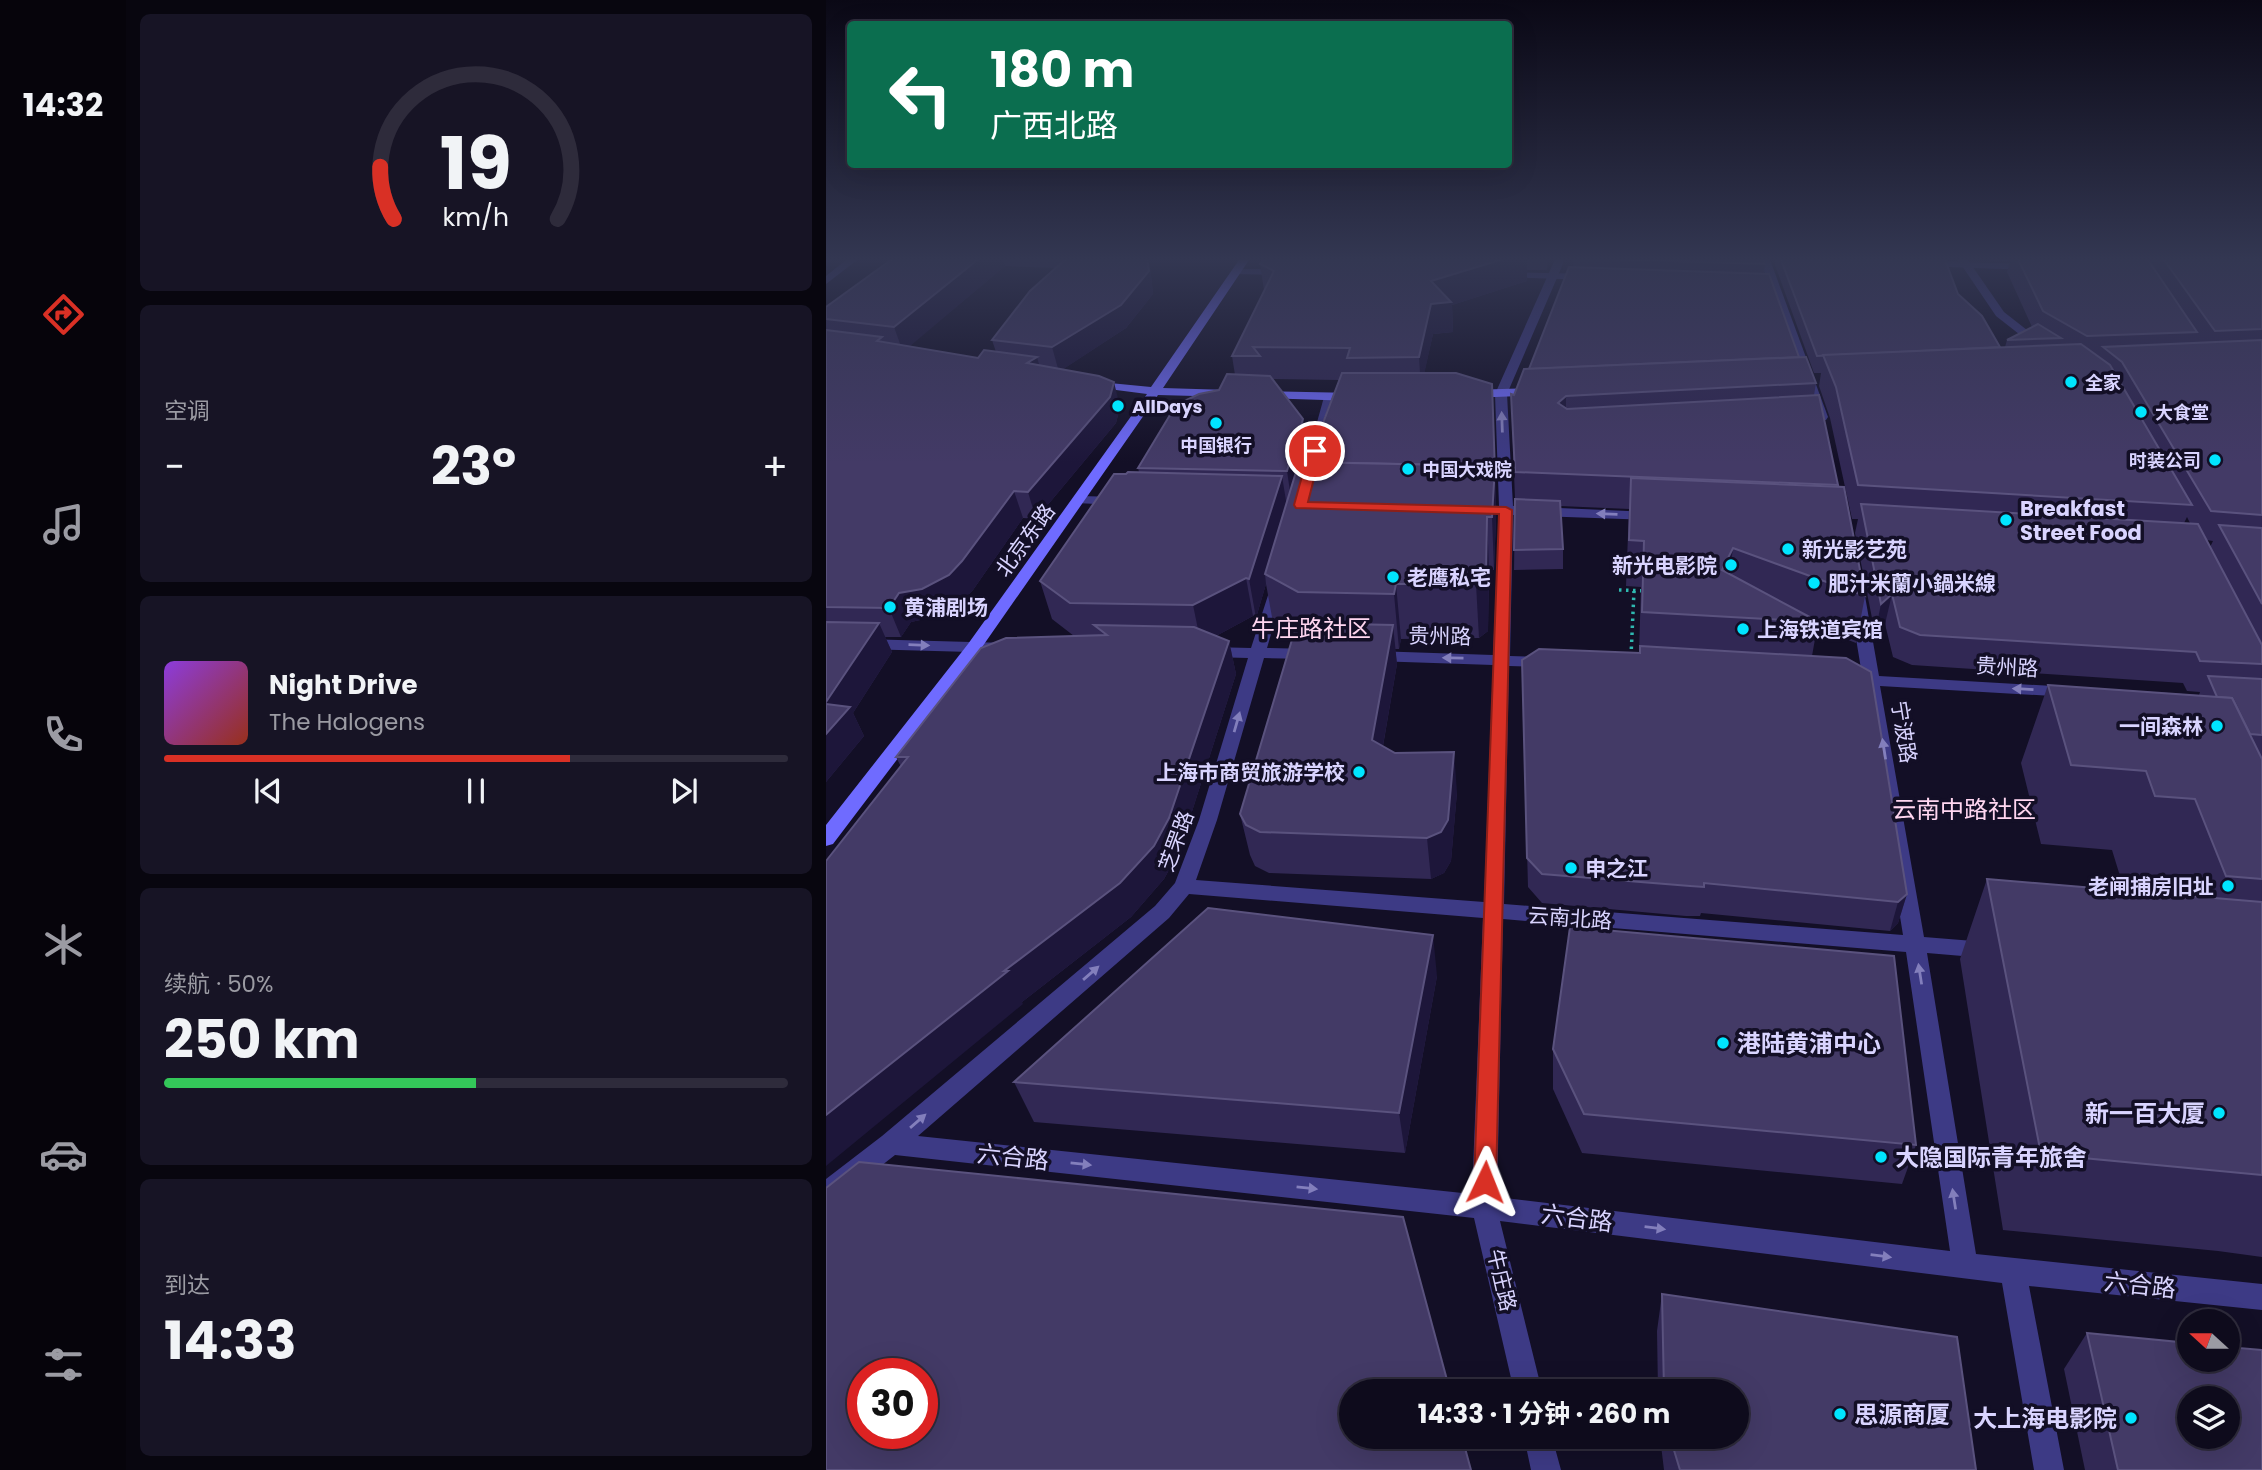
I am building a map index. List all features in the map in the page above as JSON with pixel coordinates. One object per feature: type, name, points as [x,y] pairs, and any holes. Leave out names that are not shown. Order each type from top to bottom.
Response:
[{"type":"main road","name":"北京东路","points":[[826,839],[974,647],[1080,500],[1200,326]]},
{"type":"main road","points":[[1087,382],[1155,391],[1236,394]]},
{"type":"main road","points":[[1462,394],[1555,391]]},
{"type":"main road","points":[[1249,394],[1370,397]]},
{"type":"street","name":"牛庄路","points":[[1525,1379],[1484,1207],[1506,510],[1501,394],[1531,326]]},
{"type":"street","points":[[1786,326],[1811,380],[1819,424]]},
{"type":"street","points":[[2013,326],[2053,354]]},
{"type":"street","points":[[1312,465],[1330,397]]},
{"type":"street","points":[[1080,500],[1135,501]]},
{"type":"street","points":[[1451,509],[1663,516]]},
{"type":"street","name":"芝罘路","points":[[826,1194],[891,1144],[1162,912],[1184,886],[1208,820],[1281,572]]},
{"type":"street","name":"宁波路","points":[[1854,579],[1873,680],[1965,1266]]},
{"type":"street","points":[[826,643],[1028,648]]},
{"type":"street","points":[[1190,651],[1325,654]]},
{"type":"street","name":"贵州路","points":[[1353,655],[1566,663]]},
{"type":"street","name":"贵州路","points":[[1832,678],[2088,693]]},
{"type":"street","name":"云南北路","points":[[1184,886],[2008,952]]},
{"type":"street","name":"六合路","points":[[891,1144],[1484,1207],[1965,1266],[2262,1297]]},
{"type":"street","points":[[2013,1271],[2049,1470]]},
{"type":"street","points":[[1541,1449],[1546,1470]]},
{"type":"path","points":[[1619,590],[1648,591]]},
{"type":"path","points":[[1631,667],[1634,591]]},
{"type":"building","points":[[1003,326],[1087,326],[1052,347],[992,340]]},
{"type":"building","points":[[1247,326],[1426,326],[1419,357],[1347,358],[1350,348],[1253,347],[1260,356],[1232,356]]},
{"type":"building","points":[[1546,326],[1788,326],[1799,357],[1529,369]]},
{"type":"building","points":[[1806,326],[1988,326],[2000,347],[1817,356]]},
{"type":"building","points":[[2035,326],[2041,326],[2061,338],[2007,340]]},
{"type":"building","points":[[2069,326],[2193,326],[2197,332],[2087,336]]},
{"type":"building","points":[[2211,326],[2262,326],[2262,329],[2215,331]]},
{"type":"building","points":[[826,330],[882,337],[877,341],[978,358],[984,350],[1037,357],[1027,363],[1099,376],[1114,382],[1110,397],[1028,492],[1014,491],[949,575],[922,589],[899,593],[889,608],[826,607]]},
{"type":"building","name":"时装公司","points":[[2262,340],[2262,515],[2211,511],[2122,362],[2103,347]]},
{"type":"building","points":[[2081,344],[2110,365],[2192,505],[1858,485],[1836,387],[1823,355]]},
{"type":"building","points":[[1806,357],[1816,383],[1566,396],[1558,403],[1567,409],[1819,395],[1838,485],[1515,472],[1511,394],[1514,395],[1524,369]]},
{"type":"building","points":[[1342,373],[1456,373],[1492,384],[1495,466],[1307,462],[1316,433],[1318,436]]},
{"type":"building","points":[[1227,374],[1270,376],[1303,419],[1287,471],[1138,468],[1176,405],[1199,394],[1219,390]]},
{"type":"building","points":[[1299,462],[1495,466],[1492,517],[1487,517],[1486,576],[1476,584],[1396,584],[1394,594],[1298,592],[1265,574]]},
{"type":"building","points":[[1128,472],[1282,476],[1249,579],[1246,578],[1193,605],[1070,603],[1040,581],[1114,474]]},
{"type":"building","points":[[1631,478],[1844,487],[1865,596],[1733,548],[1722,570],[1819,622],[1642,612],[1644,541],[1629,540]]},
{"type":"building","points":[[1515,499],[1560,501],[1563,549],[1514,550]]},
{"type":"building","points":[[1861,504],[2198,524],[2262,645],[2262,664],[2200,661],[2196,652],[1920,635],[1900,627],[1892,594],[1881,604]]},
{"type":"building","points":[[2219,525],[2262,528],[2262,604]]},
{"type":"building","points":[[826,622],[879,623],[826,702]]},
{"type":"building","points":[[1297,623],[1393,625],[1372,740],[1395,753],[1454,752],[1448,820],[1441,832],[1427,838],[1260,832],[1246,825],[1240,814]]},
{"type":"building","points":[[1094,625],[1194,627],[1229,641],[1169,818],[1154,846],[1120,883],[1004,971],[1008,971],[826,1115],[826,861],[908,757],[896,757],[981,648],[1006,638],[1107,635]]},
{"type":"building","points":[[1640,646],[1846,658],[1871,672],[1907,894],[1898,902],[1704,883],[1704,887],[1542,874],[1527,858],[1522,660],[1539,649],[1640,653]]},
{"type":"building","points":[[2208,676],[2262,679],[2262,735],[2250,734],[2232,698],[2217,697]]},
{"type":"building","points":[[2048,685],[2232,698],[2262,759],[2262,879],[2226,876],[2195,799],[2155,796],[2146,771],[2071,765]]},
{"type":"building","points":[[826,704],[850,707],[826,734]]},
{"type":"building","points":[[1987,879],[2262,902],[2262,1175],[2041,1154]]},
{"type":"building","points":[[1208,908],[1433,935],[1399,1113],[1014,1082]]},
{"type":"building","name":"港陆黄浦中心","points":[[1570,927],[1894,956],[1916,1145],[1584,1114],[1553,1049]]},
{"type":"building","points":[[859,1162],[1403,1217],[1447,1379],[1339,1379],[1339,1449],[1465,1449],[1471,1470],[826,1470],[826,1188]]},
{"type":"building","name":"思源商厦","points":[[1662,1294],[1957,1337],[1976,1470],[1680,1470],[1674,1449],[1749,1449],[1749,1379],[1664,1379]]},
{"type":"building","name":"大上海电影院","points":[[2087,1333],[2177,1342],[2177,1372],[2240,1372],[2240,1348],[2262,1350],[2262,1470],[2118,1470]]},
{"type":"place","name":"全家","points":[[2071,382]]},
{"type":"place","name":"AllDays","points":[[1118,406]]},
{"type":"place","name":"大食堂","points":[[2141,412]]},
{"type":"place","name":"中国银行","points":[[1216,423]]},
{"type":"place","name":"时装公司","points":[[2215,460]]},
{"type":"place","name":"中国大戏院","points":[[1408,469]]},
{"type":"place","name":"Breakfast Street Food","points":[[2006,520]]},
{"type":"place","name":"新光影艺苑","points":[[1788,549]]},
{"type":"place","name":"新光电影院","points":[[1731,565]]},
{"type":"place","name":"老鹰私宅","points":[[1393,577]]},
{"type":"place","name":"肥汁米蘭小鍋米線","points":[[1814,583]]},
{"type":"place","name":"黄浦剧场","points":[[890,607]]},
{"type":"place","name":"上海铁道宾馆","points":[[1743,629]]},
{"type":"place","name":"一间森林","points":[[2217,726]]},
{"type":"place","name":"上海市商贸旅游学校","points":[[1359,772]]},
{"type":"place","name":"申之江","points":[[1571,868]]},
{"type":"place","name":"老闸捕房旧址","points":[[2228,886]]},
{"type":"place","name":"港陆黄浦中心","points":[[1723,1043]]},
{"type":"place","name":"新一百大厦","points":[[2219,1113]]},
{"type":"place","name":"大隐国际青年旅舍","points":[[1881,1157]]},
{"type":"place","name":"思源商厦","points":[[1840,1414]]},
{"type":"place","name":"大上海电影院","points":[[2131,1418]]},
{"type":"district","name":"牛庄路社区","points":[[1311,628]]},
{"type":"district","name":"云南中路社区","points":[[1964,809]]},
{"type":"route","points":[[1315,451],[1301,505],[1506,510],[1485,1182]]}]
